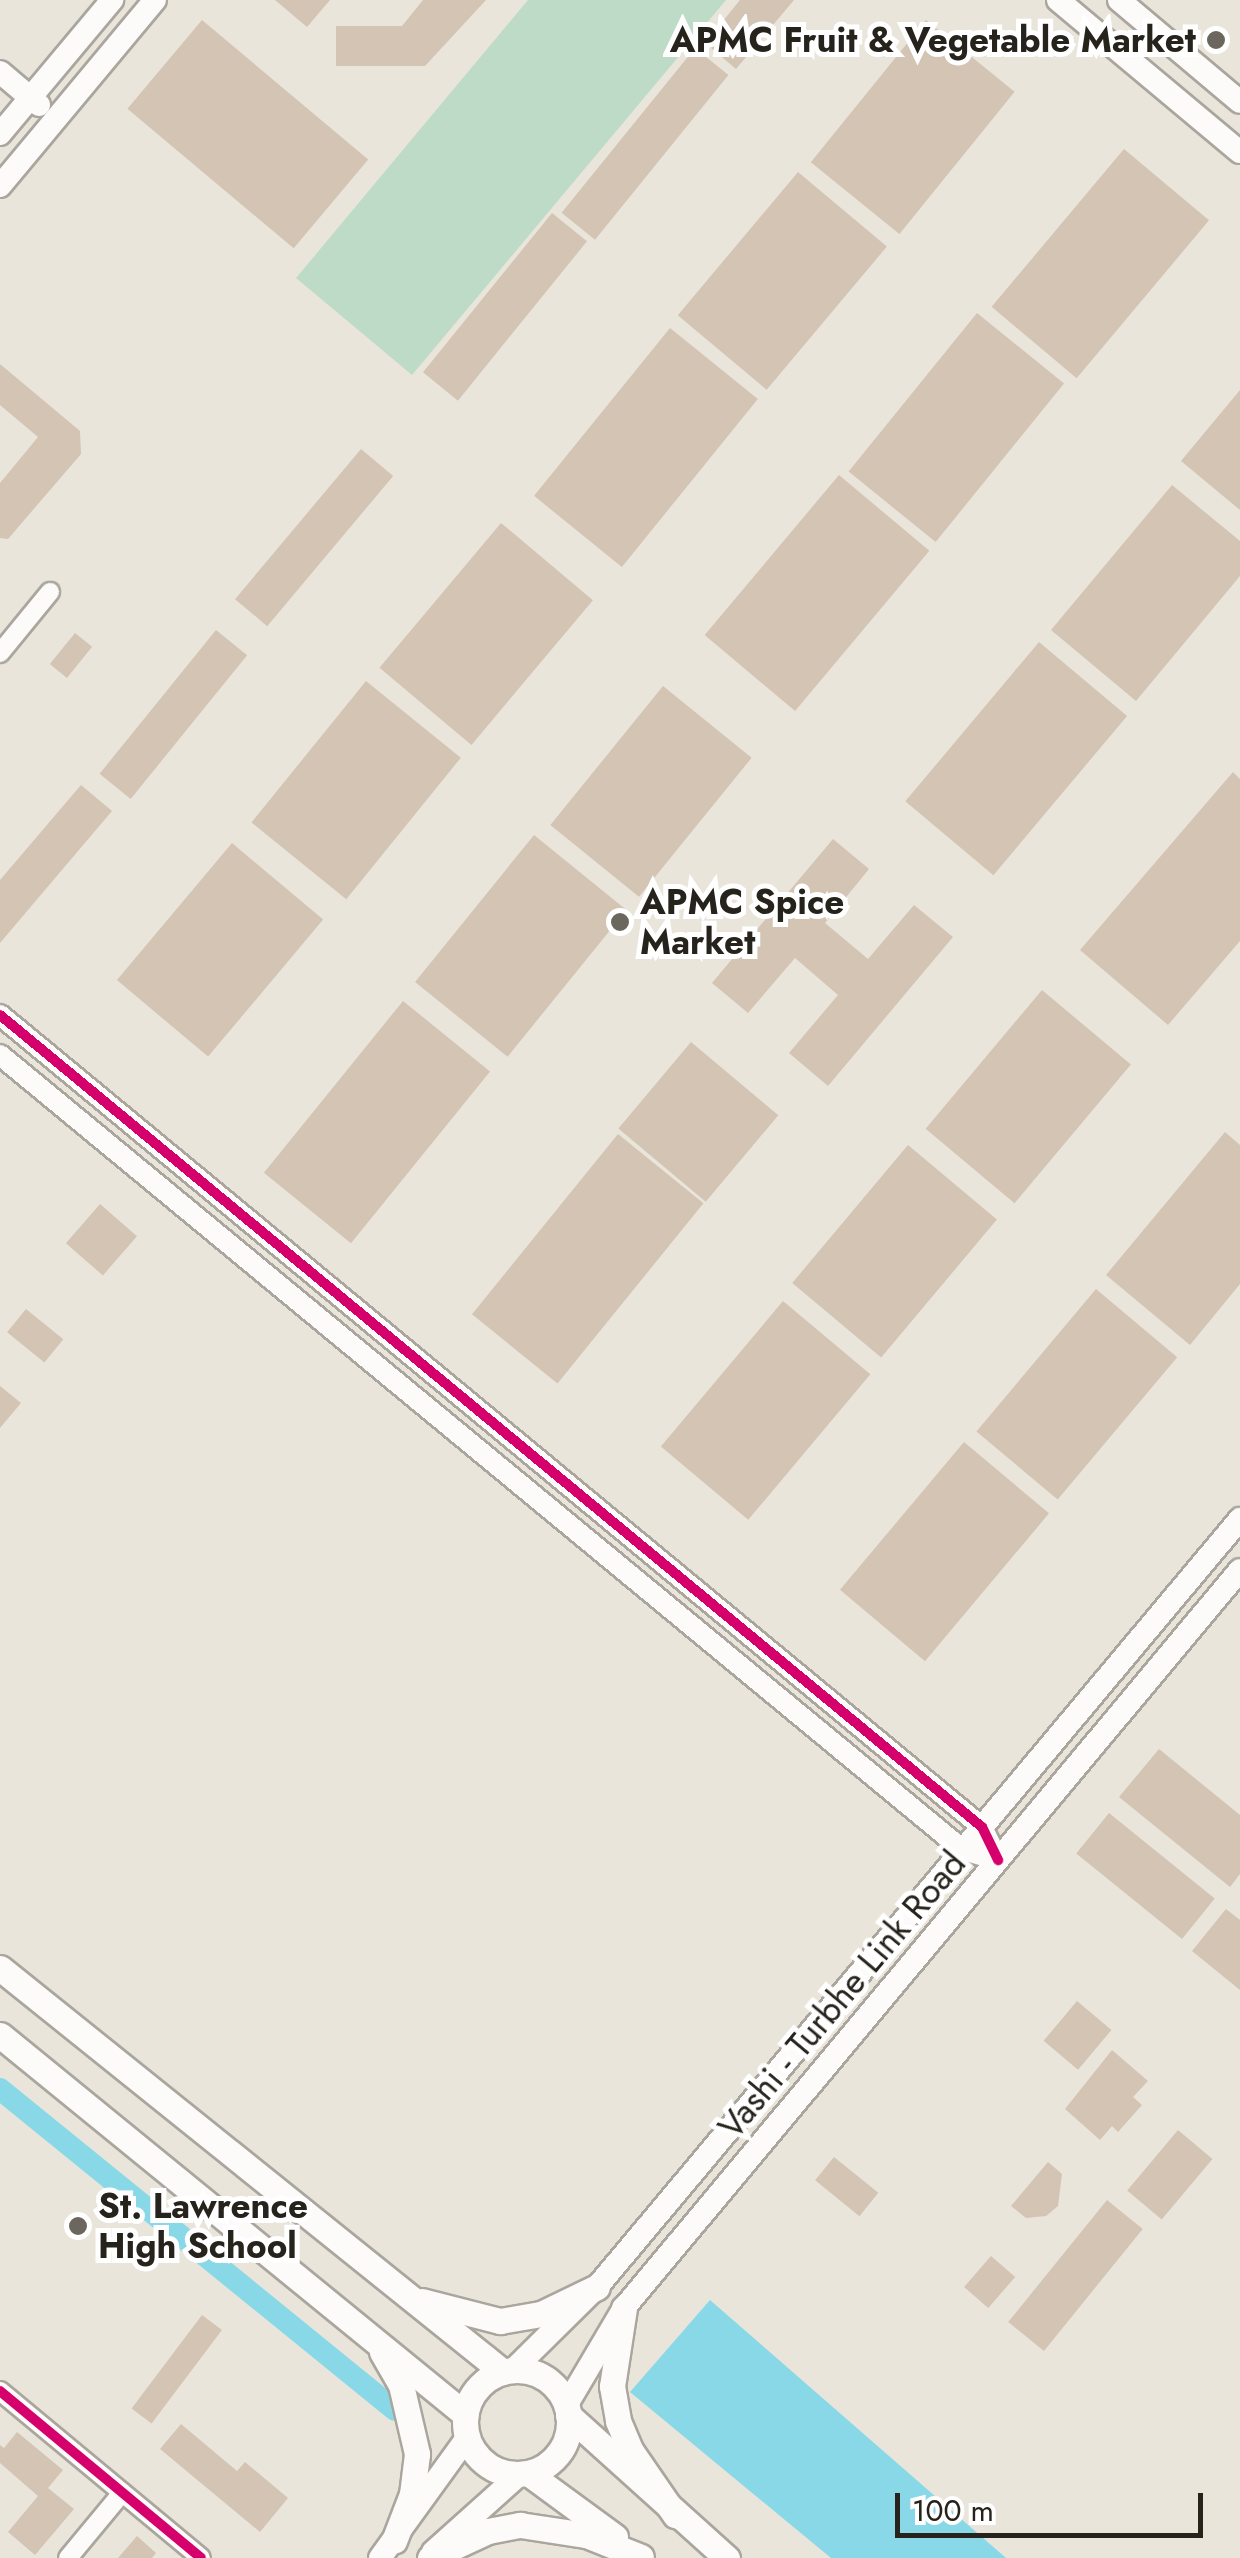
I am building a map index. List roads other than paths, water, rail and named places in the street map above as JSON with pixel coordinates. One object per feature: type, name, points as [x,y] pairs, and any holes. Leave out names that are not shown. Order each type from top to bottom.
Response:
[{"type":"main road","points":[[35,144],[3,124],[30,98],[112,0]]},
{"type":"main road","points":[[0,186],[154,0]]},
{"type":"main road","points":[[1058,0],[1240,152]]},
{"type":"main road","points":[[1119,0],[1240,102]]},
{"type":"main road","points":[[0,72],[56,119]]},
{"type":"main road","name":"Vashi - Turbhe Link Road","points":[[508,2372],[597,2287],[1240,1520]]},
{"type":"main road","name":"Vashi - Turbhe Link Road","points":[[567,2410],[624,2308],[1240,1570]]},
{"type":"main road","points":[[0,1968],[508,2372],[545,2379],[567,2410],[676,2515],[727,2558]]},
{"type":"main road","points":[[0,2035],[374,2338],[467,2426],[488,2466],[524,2473],[642,2557]]},
{"type":"main road","points":[[408,2296],[500,2322],[540,2314],[597,2287]]},
{"type":"main road","points":[[624,2308],[612,2386],[618,2421],[631,2451],[676,2515]]},
{"type":"main road","points":[[374,2338],[401,2386],[416,2454],[412,2494],[387,2550]]},
{"type":"main road","points":[[387,2550],[467,2426],[479,2387],[508,2372]]},
{"type":"main road","points":[[428,2558],[524,2473],[551,2461],[561,2448],[567,2410]]},
{"type":"main road","points":[[428,2558],[474,2536],[520,2524],[586,2535],[642,2557]]},
{"type":"street","points":[[0,653],[50,592]]},
{"type":"street","points":[[0,1014],[982,1827],[998,1860]]},
{"type":"street","points":[[0,1055],[963,1850],[998,1860]]},
{"type":"street","points":[[0,2392],[201,2558]]},
{"type":"street","points":[[68,2558],[122,2492]]},
{"type":"water","points":[[710,2300],[1006,2558],[831,2558],[630,2392]]},
{"type":"waterway","points":[[0,2089],[395,2410]]},
{"type":"place","name":"APMC Fruit & Vegetable Market","points":[[1216,40]]},
{"type":"place","name":"APMC Spice Market","points":[[620,922]]},
{"type":"place","name":"St. Lawrence High School","points":[[78,2226]]}]
